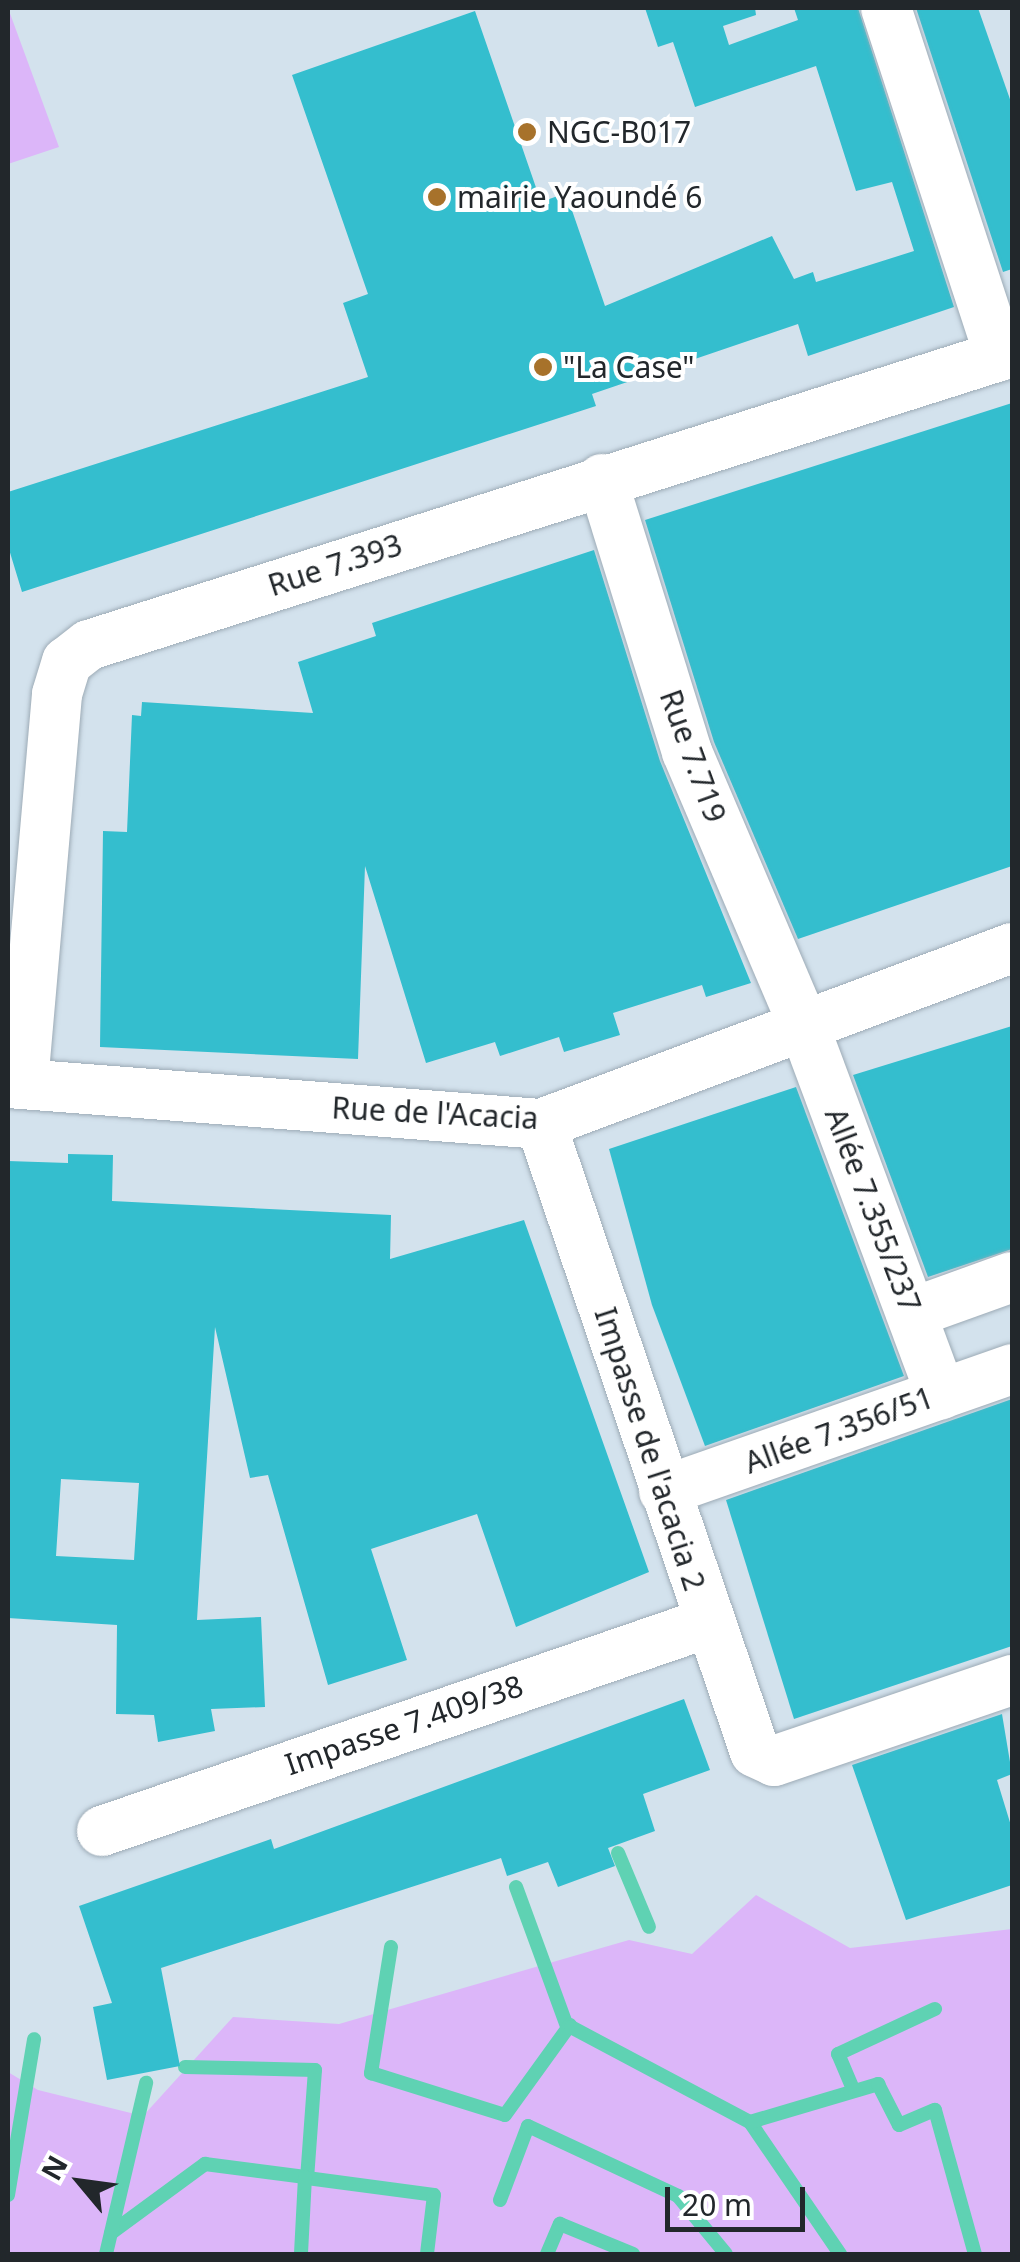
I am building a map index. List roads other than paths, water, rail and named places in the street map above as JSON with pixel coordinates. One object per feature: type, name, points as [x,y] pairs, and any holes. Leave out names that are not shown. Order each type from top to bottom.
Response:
[{"type":"street","points":[[886,8],[1006,354]]},
{"type":"street","name":"Rue 7.393","points":[[15,1083],[66,662],[88,645],[1006,354]]},
{"type":"street","name":"Rue 7.719","points":[[602,479],[687,752],[804,1026]]},
{"type":"street","name":"Rue de l'Acacia","points":[[15,1083],[541,1124],[1012,948]]},
{"type":"street","name":"Allée 7.355/237","points":[[804,1026],[941,1394]]},
{"type":"street","name":"Impasse de l'acacia 2","points":[[541,1124],[707,1623],[755,1752],[774,1762],[1012,1680]]},
{"type":"street","points":[[912,1313],[1011,1281]]},
{"type":"street","name":"Allée 7.356/51","points":[[664,1491],[1012,1369]]},
{"type":"street","name":"Impasse 7.409/38","points":[[102,1831],[707,1623]]},
{"type":"waterway","points":[[618,1853],[649,1927]]},
{"type":"waterway","points":[[516,1887],[566,2024]]},
{"type":"waterway","points":[[391,1947],[371,2073],[505,2115],[570,2025]]},
{"type":"waterway","points":[[853,2089],[838,2054],[935,2009]]},
{"type":"waterway","points":[[571,2027],[750,2122],[840,2254]]},
{"type":"waterway","points":[[8,2195],[34,2039]]},
{"type":"waterway","points":[[185,2067],[315,2070],[307,2178],[434,2195],[427,2254]]},
{"type":"waterway","points":[[106,2254],[146,2083]]},
{"type":"waterway","points":[[750,2122],[878,2084],[899,2125],[935,2110],[975,2254]]},
{"type":"waterway","points":[[500,2200],[528,2126],[678,2196],[726,2254]]},
{"type":"waterway","points":[[111,2233],[205,2164],[305,2177],[301,2254]]},
{"type":"waterway","points":[[547,2254],[560,2224],[633,2254]]},
{"type":"place","name":"NGC-B017","points":[[527,132]]},
{"type":"place","name":"mairie Yaoundé 6","points":[[437,197]]},
{"type":"place","name":"\"La Case\"","points":[[543,367]]}]
